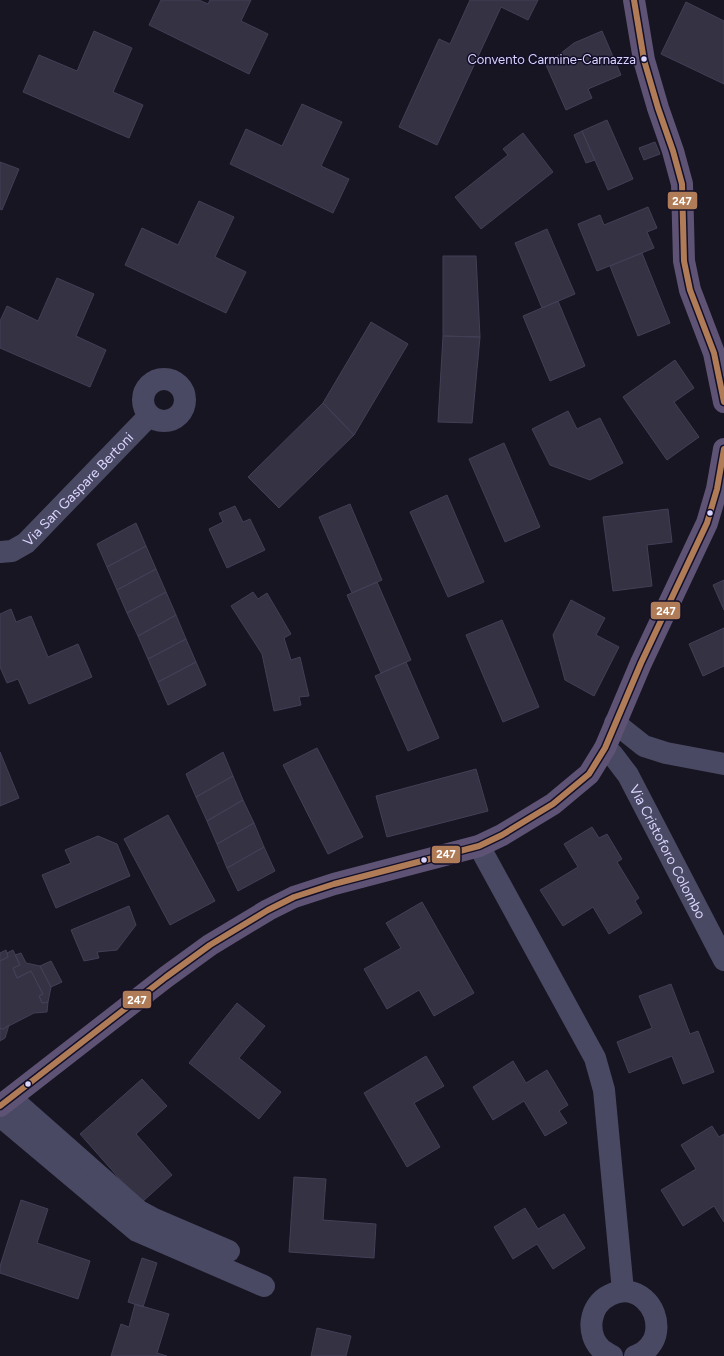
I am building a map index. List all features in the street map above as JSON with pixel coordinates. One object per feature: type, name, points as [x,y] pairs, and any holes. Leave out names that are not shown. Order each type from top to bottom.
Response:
[{"type":"main road","points":[[634,0],[644,60],[682,184],[684,262],[690,290],[714,353],[724,402]]},
{"type":"main road","points":[[6,1102],[166,977],[210,945],[268,910],[294,897],[334,884],[479,846],[502,835],[553,804],[590,774],[605,748],[641,663],[707,523],[717,489],[724,449]]},
{"type":"street","name":"Via San Gaspare Bertoni","points":[[0,552],[12,551],[26,542],[149,416]]},
{"type":"street","points":[[615,723],[644,746],[666,753],[724,764]]},
{"type":"street","points":[[628,775],[644,746]]},
{"type":"street","name":"Via Cristoforo Colombo","points":[[605,748],[612,754],[628,775],[721,949]]},
{"type":"street","points":[[479,846],[595,1058],[604,1090],[623,1291]]},
{"type":"street","points":[[6,1102],[139,1211],[229,1251]]},
{"type":"street","points":[[0,1116],[137,1231],[264,1286]]},
{"type":"street","points":[[612,1356],[602,1350],[594,1339],[591,1327],[593,1314],[600,1302],[610,1294],[623,1291],[635,1293],[647,1300],[654,1310],[658,1323],[656,1336],[649,1347],[635,1356]]},
{"type":"building","points":[[161,0],[199,0],[208,4],[210,0],[251,0],[241,21],[268,34],[249,74],[149,25]]},
{"type":"building","points":[[470,0],[538,0],[528,20],[501,7],[437,145],[399,127],[439,39],[450,44]]},
{"type":"building","points":[[686,2],[724,21],[724,84],[661,54]]},
{"type":"building","points":[[94,31],[132,48],[113,92],[143,105],[129,138],[23,92],[39,55],[77,71]]},
{"type":"building","points":[[602,31],[621,75],[588,89],[592,98],[566,110],[546,65],[574,43]]},
{"type":"building","points":[[302,104],[342,122],[321,166],[349,179],[333,213],[230,164],[246,129],[282,146]]},
{"type":"building","points":[[607,120],[633,179],[608,190],[582,131]]},
{"type":"building","points":[[582,131],[595,160],[586,163],[574,135]]},
{"type":"building","points":[[523,133],[553,172],[481,229],[455,197],[508,155],[503,149]]},
{"type":"building","points":[[655,142],[660,154],[644,160],[639,148]]},
{"type":"building","points":[[0,162],[19,169],[2,210],[0,209]]},
{"type":"building","points":[[199,201],[234,217],[215,257],[246,272],[226,313],[125,265],[142,228],[178,245]]},
{"type":"building","points":[[648,207],[657,228],[647,232],[654,248],[597,271],[578,224],[600,215],[604,225]]},
{"type":"building","points":[[547,229],[575,294],[542,308],[515,243]]},
{"type":"building","points":[[642,253],[670,323],[638,336],[610,266]]},
{"type":"building","points":[[443,256],[476,256],[480,337],[443,336]]},
{"type":"building","points":[[57,278],[94,294],[76,336],[106,350],[90,387],[0,348],[0,321],[7,306],[38,321]]},
{"type":"building","points":[[558,301],[585,366],[550,381],[523,316]]},
{"type":"building","points":[[371,322],[408,344],[354,435],[323,403]]},
{"type":"building","points":[[443,336],[480,337],[472,423],[438,422]]},
{"type":"building","points":[[675,360],[694,388],[674,402],[699,437],[667,460],[623,397]]},
{"type":"building","points":[[323,403],[354,435],[279,508],[248,477]]},
{"type":"building","points":[[568,411],[577,429],[600,418],[623,463],[590,480],[550,465],[532,429]]},
{"type":"building","points":[[504,443],[540,527],[505,542],[469,459]]},
{"type":"building","points":[[447,495],[484,582],[448,597],[410,512]]},
{"type":"building","points":[[350,504],[382,580],[352,593],[319,517]]},
{"type":"building","points":[[235,506],[243,522],[250,519],[265,550],[227,568],[209,529],[223,522],[219,513]]},
{"type":"building","points":[[668,509],[672,542],[647,545],[652,586],[613,591],[603,517]]},
{"type":"building","points":[[136,523],[146,546],[107,567],[97,544]]},
{"type":"building","points":[[146,546],[156,569],[117,590],[107,567]]},
{"type":"building","points":[[156,569],[166,592],[127,613],[117,590]]},
{"type":"building","points":[[724,580],[724,610],[713,585]]},
{"type":"building","points":[[377,582],[411,660],[381,673],[347,595]]},
{"type":"building","points":[[166,592],[176,615],[138,636],[127,613]]},
{"type":"building","points":[[253,592],[258,599],[267,593],[291,634],[284,638],[291,660],[300,657],[309,696],[299,697],[301,705],[274,711],[262,654],[231,606]]},
{"type":"building","points":[[571,600],[605,618],[596,635],[619,647],[594,696],[565,680],[553,635]]},
{"type":"building","points":[[11,609],[16,622],[31,616],[48,657],[78,644],[92,677],[29,704],[18,679],[7,683],[0,667],[0,614]]},
{"type":"building","points":[[176,615],[186,639],[148,659],[138,636]]},
{"type":"building","points":[[502,620],[539,707],[503,722],[466,635]]},
{"type":"building","points":[[724,628],[724,666],[703,676],[689,644]]},
{"type":"building","points":[[186,639],[196,662],[158,682],[148,659]]},
{"type":"building","points":[[196,662],[206,685],[168,705],[158,682]]},
{"type":"building","points":[[406,662],[439,738],[408,751],[375,676]]},
{"type":"building","points":[[317,748],[363,837],[328,854],[283,765]]},
{"type":"building","points":[[0,752],[19,798],[0,806]]},
{"type":"building","points":[[223,752],[233,776],[196,797],[186,774]]},
{"type":"building","points":[[476,769],[488,811],[387,837],[376,796]]},
{"type":"building","points":[[233,776],[243,800],[207,821],[196,797]]},
{"type":"building","points":[[243,800],[254,823],[217,844],[207,821]]},
{"type":"building","points":[[168,815],[215,901],[170,925],[124,839]]},
{"type":"building","points":[[254,823],[264,847],[227,868],[217,844]]},
{"type":"building","points":[[592,827],[599,838],[607,834],[622,859],[617,862],[639,898],[635,901],[642,913],[609,934],[593,907],[563,926],[540,890],[578,867],[564,844]]},
{"type":"building","points":[[98,836],[117,844],[130,876],[56,908],[42,875],[71,863],[65,850]]},
{"type":"building","points":[[264,847],[275,871],[238,891],[227,868]]},
{"type":"building","points":[[422,902],[474,993],[434,1016],[419,990],[387,1009],[364,969],[401,948],[386,923]]},
{"type":"building","points":[[129,906],[136,925],[117,950],[97,952],[99,958],[84,961],[71,930]]},
{"type":"building","points":[[6,950],[8,957],[0,961],[0,953]]},
{"type":"building","points":[[13,950],[20,965],[13,968],[17,978],[31,971],[43,994],[39,996],[42,1003],[48,1002],[47,1012],[34,1013],[3,1029],[0,1028],[0,961],[8,957],[7,953]]},
{"type":"building","points":[[21,953],[26,963],[40,966],[51,987],[48,1002],[42,1003],[39,996],[43,994],[31,971],[17,978],[13,968],[20,965],[15,955]]},
{"type":"building","points":[[51,961],[62,982],[51,987],[40,966]]},
{"type":"building","points":[[671,984],[690,1034],[698,1031],[714,1072],[683,1084],[672,1056],[629,1073],[617,1042],[652,1028],[639,996]]},
{"type":"building","points":[[237,1003],[265,1026],[239,1058],[281,1092],[259,1119],[189,1063]]},
{"type":"building","points":[[9,1025],[5,1038],[0,1041],[0,1028],[3,1029]]},
{"type":"building","points":[[426,1056],[444,1086],[414,1103],[440,1147],[407,1167],[364,1093]]},
{"type":"building","points":[[513,1061],[526,1083],[547,1070],[568,1105],[559,1111],[567,1123],[545,1136],[524,1101],[493,1120],[473,1087]]},
{"type":"building","points":[[142,1079],[167,1106],[136,1134],[172,1175],[141,1203],[80,1134]]},
{"type":"building","points":[[712,1126],[719,1137],[724,1134],[724,1222],[714,1206],[683,1226],[661,1190],[696,1169],[681,1145]]},
{"type":"building","points":[[294,1177],[326,1179],[323,1220],[376,1224],[374,1258],[289,1252]]},
{"type":"building","points":[[21,1200],[48,1209],[37,1243],[90,1261],[78,1299],[0,1273],[0,1266]]},
{"type":"building","points":[[525,1208],[538,1229],[564,1214],[585,1248],[553,1269],[537,1244],[513,1259],[494,1227]]},
{"type":"building","points":[[142,1258],[157,1263],[143,1307],[128,1302]]},
{"type":"building","points":[[135,1304],[169,1314],[157,1353],[167,1356],[111,1356],[121,1324],[129,1327]]},
{"type":"building","points":[[317,1328],[351,1336],[346,1356],[311,1356]]},
{"type":"transit line","name":"247","points":[[634,0],[644,60],[682,184],[684,261],[690,290],[714,353],[724,402]]},
{"type":"transit line","name":"247","points":[[0,1106],[166,977],[210,945],[268,910],[294,897],[334,884],[479,846],[502,835],[553,804],[589,774],[605,748],[641,663],[707,523],[717,489],[724,449]]},
{"type":"place","name":"Convento Carmine-Carnazza","points":[[644,59]]}]
